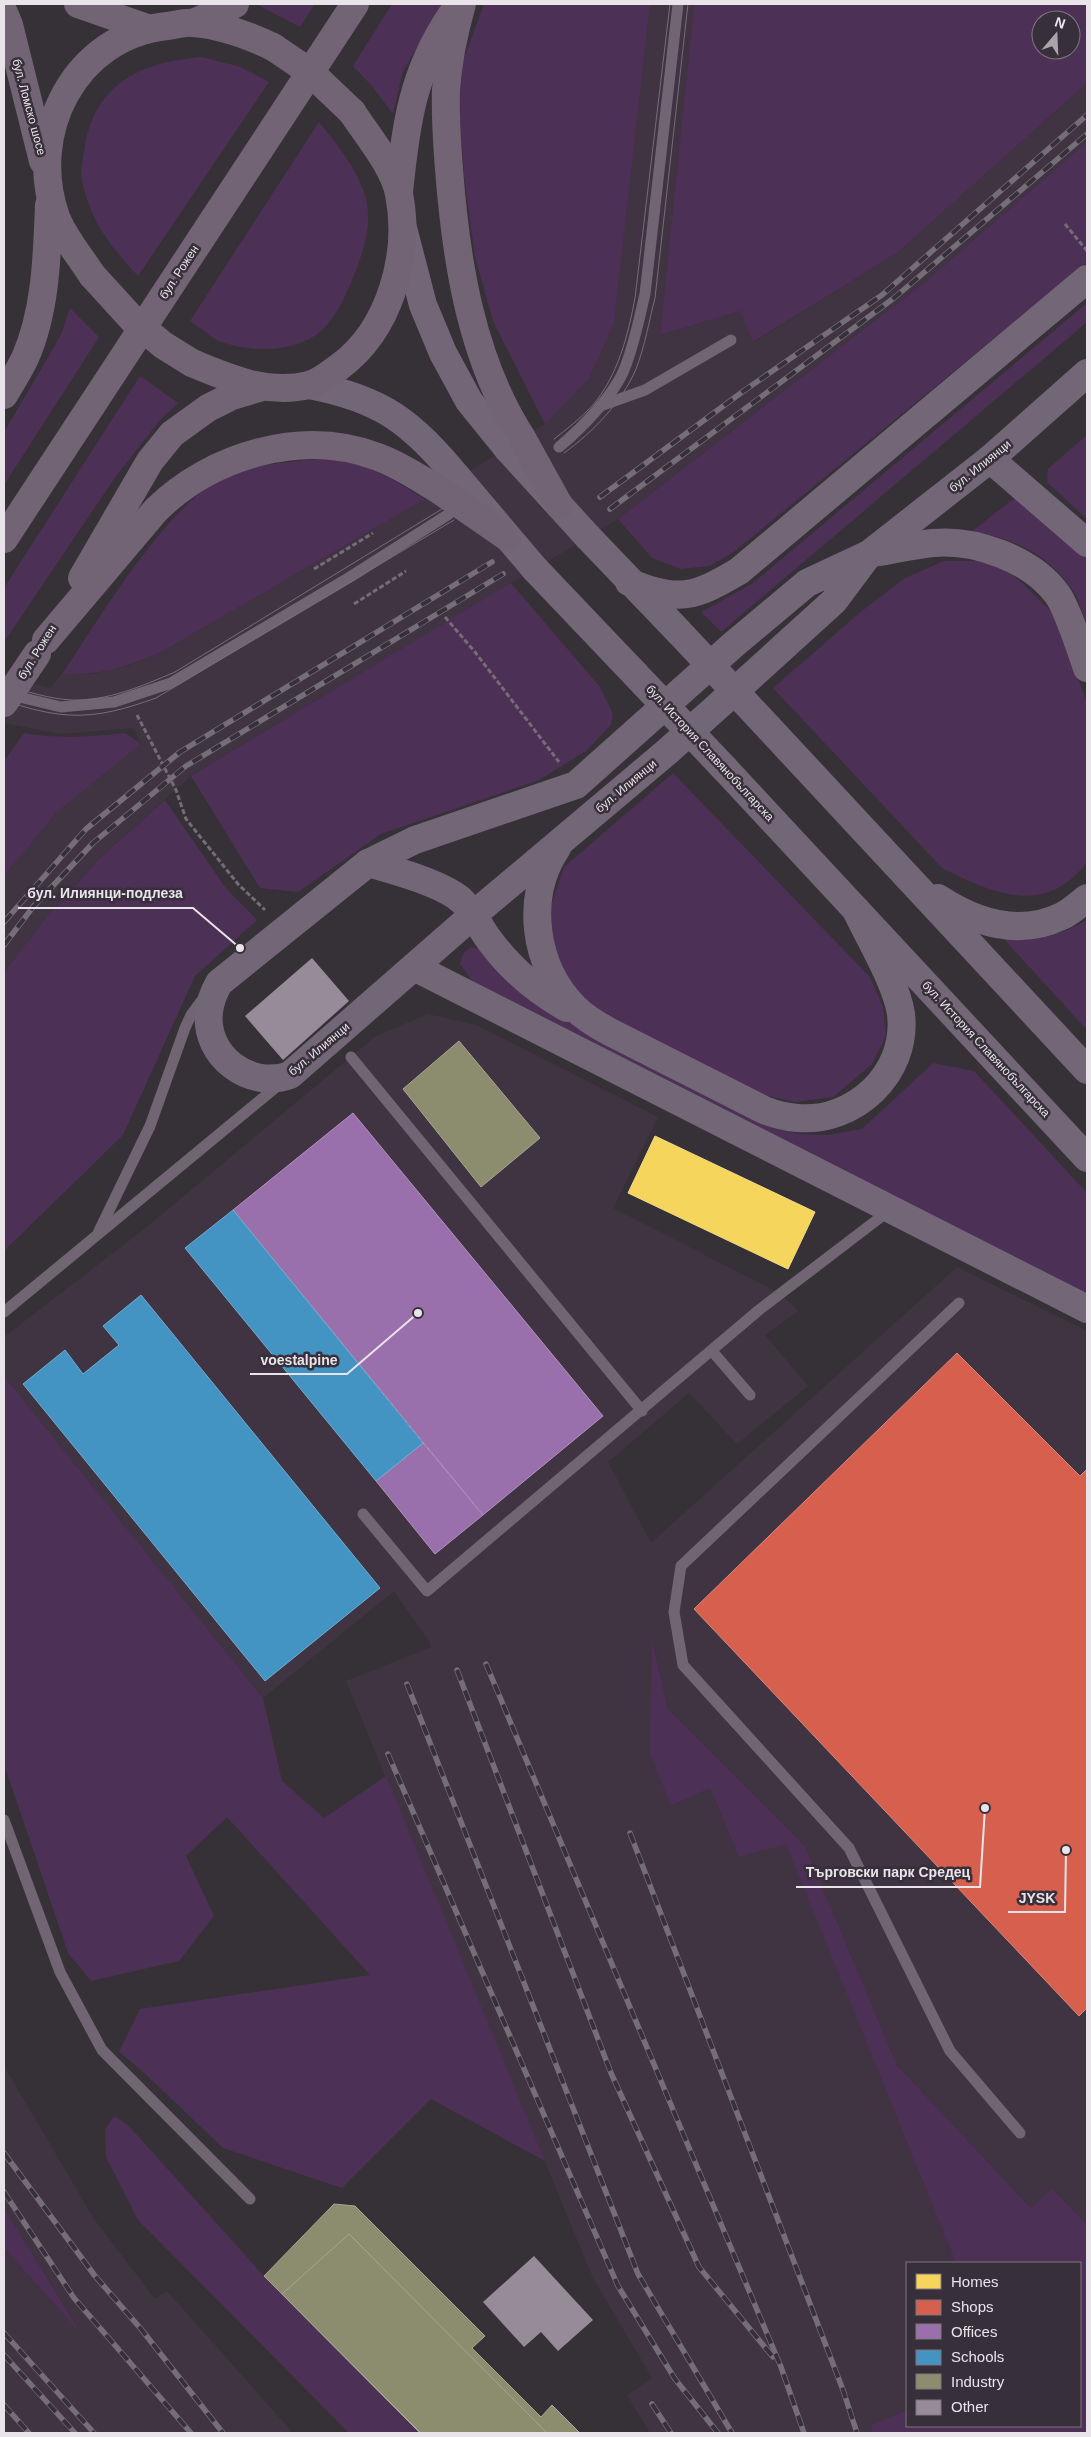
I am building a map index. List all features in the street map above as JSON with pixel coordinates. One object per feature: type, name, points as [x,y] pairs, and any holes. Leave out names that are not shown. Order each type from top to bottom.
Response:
[{"type":"main road","points":[[78,4],[148,28]]},
{"type":"main road","points":[[193,23],[235,4]]},
{"type":"main road","name":"бул. Рожен","points":[[4,540],[355,4]]},
{"type":"main road","points":[[461,4],[427,55],[417,80],[406,134],[399,192],[402,223],[423,305],[443,353],[469,401],[514,443],[559,505],[588,537],[916,883],[1087,1070]]},
{"type":"main road","points":[[461,4],[454,33],[446,90],[446,122],[454,228],[476,337],[508,415],[514,443]]},
{"type":"main road","name":"бул. Ломско шосе","points":[[4,13],[9,25],[48,182]]},
{"type":"main road","points":[[4,395],[25,357],[36,321],[47,266],[47,147],[54,121],[71,82],[98,52],[128,34],[148,28],[193,23],[231,30],[273,47],[310,72],[352,112],[385,162],[399,192]]},
{"type":"main road","points":[[48,182],[56,217],[63,230],[92,275],[133,320],[163,344],[192,363],[233,380],[263,387],[309,384],[322,380],[350,359],[364,344],[386,307],[397,271],[402,223]]},
{"type":"main road","points":[[630,582],[652,592],[682,596],[710,588],[739,571],[1087,279]]},
{"type":"main road","name":"бул. Илиянци","points":[[869,554],[834,601],[668,751],[472,916],[290,1076],[277,1080],[262,1080],[248,1076],[224,1058],[215,1045],[209,1022],[212,997],[219,983],[368,863],[415,840],[576,786],[726,651],[807,583],[869,554],[990,459],[1087,373]]},
{"type":"main road","points":[[309,384],[354,396],[396,416],[419,434],[449,494]]},
{"type":"main road","name":"бул. Рожен","points":[[4,703],[41,647],[160,447],[189,420],[208,408],[232,396],[263,387]]},
{"type":"main road","points":[[41,647],[156,510],[172,494],[212,469],[235,459],[282,448],[331,446],[378,457],[449,494]]},
{"type":"main road","points":[[990,459],[1087,544]]},
{"type":"main road","name":"бул. История Славянобългарска","points":[[449,494],[507,537],[534,569],[725,769],[1087,1158]]},
{"type":"main road","points":[[869,554],[934,543],[971,544],[1010,559],[1042,577],[1058,595],[1087,668]]},
{"type":"main road","points":[[563,838],[544,873],[539,893],[537,914],[542,954],[550,974],[575,1008],[592,1022],[610,1032]]},
{"type":"main road","points":[[368,863],[395,871],[442,890],[461,900],[490,942],[533,985],[556,1003],[764,1110],[797,1118],[822,1117],[846,1110],[861,1102],[884,1079],[898,1048],[901,1016],[893,987],[856,910]]},
{"type":"main road","points":[[916,883],[949,905],[978,919],[992,924],[1019,928],[1043,924],[1064,916],[1087,898]]},
{"type":"main road","points":[[414,967],[1087,1309]]},
{"type":"lane","points":[[559,446],[575,434],[600,406],[624,371],[644,294],[678,4]]},
{"type":"lane","points":[[600,406],[645,390],[731,340]]},
{"type":"lane","points":[[4,693],[61,707],[114,702],[171,683],[350,576],[449,494]]},
{"type":"lane","points":[[97,1236],[150,1126],[179,1042],[191,1015],[203,998],[219,983]]},
{"type":"lane","points":[[352,1057],[642,1411]]},
{"type":"lane","points":[[4,1312],[290,1076]]},
{"type":"lane","points":[[363,1514],[428,1591],[759,1310],[891,1210]]},
{"type":"lane","points":[[959,1303],[681,1566],[674,1612],[683,1665],[849,1848],[950,2051],[1020,2133]]},
{"type":"lane","points":[[712,1351],[750,1395]]},
{"type":"lane","points":[[4,1820],[60,1972],[102,2050],[250,2199]]},
{"type":"path","points":[[1065,224],[1087,251]]},
{"type":"path","points":[[314,569],[373,533]]},
{"type":"path","points":[[354,604],[406,571]]},
{"type":"path","points":[[445,617],[475,652],[576,786]]},
{"type":"path","points":[[139,719],[176,790],[186,819],[238,884],[284,930]]},
{"type":"shaded area","points":[[256,4],[315,4],[300,27]]},
{"type":"shaded area","points":[[392,4],[442,4],[403,71],[393,114],[372,86],[353,66]]},
{"type":"shaded area","points":[[484,4],[650,4],[614,324],[589,379],[545,424],[493,321],[475,257],[464,175],[457,78]]},
{"type":"shaded area","points":[[650,4],[694,4],[660,335],[740,311],[754,342],[897,253],[1087,83],[1087,142],[925,282],[618,519],[191,776],[100,858],[42,923],[4,972],[4,876],[57,812],[141,744],[134,728],[61,734],[4,723],[4,677],[50,688],[62,674],[92,674],[128,666],[165,650],[425,499],[545,424],[589,379],[614,324]]},
{"type":"shaded area","points":[[694,4],[1087,4],[1087,83],[897,253],[753,342],[740,311],[660,335]]},
{"type":"shaded area","points":[[202,57],[241,67],[269,82],[138,276],[104,234],[88,202],[81,174],[89,129],[98,109],[109,93],[123,81],[140,71],[159,64]]},
{"type":"shaded area","points":[[319,122],[350,164],[360,182],[367,202],[368,222],[365,241],[360,260],[346,294],[329,323],[313,337],[301,343],[275,349],[261,349],[234,346],[222,342],[190,321]]},
{"type":"shaded area","points":[[1087,142],[1087,262],[735,551],[710,566],[681,569],[652,558],[618,519],[925,282]]},
{"type":"shaded area","points":[[1087,303],[1087,322],[721,632],[701,612],[753,583]]},
{"type":"shaded area","points":[[70,308],[99,337],[4,485],[4,432],[53,349],[62,332]]},
{"type":"shaded area","points":[[140,376],[178,403],[160,420],[116,476],[4,642],[4,588]]},
{"type":"shaded area","points":[[1087,435],[1087,519],[1047,482],[1048,469]]},
{"type":"shaded area","points":[[306,460],[337,460],[363,466],[374,470],[425,499],[165,650],[115,669],[91,673],[62,674],[139,561],[186,506],[210,486],[234,473],[261,466]]},
{"type":"shaded area","points":[[1016,497],[1087,557],[1087,628],[1074,592],[1053,567],[1030,550],[1017,544],[972,531]]},
{"type":"shaded area","points":[[944,561],[978,561],[1001,568],[1019,580],[1056,616],[1087,703],[1087,862],[1071,879],[1054,890],[1037,895],[999,892],[980,886],[942,868],[773,688],[863,610],[905,578]]},
{"type":"shaded area","points":[[511,583],[600,687],[613,714],[611,725],[586,751],[539,780],[381,834],[298,892],[260,888],[191,776]]},
{"type":"shaded area","points":[[24,733],[74,737],[125,733],[141,744],[57,812],[4,876],[4,761]]},
{"type":"shaded area","points":[[673,773],[870,977],[883,1007],[886,1036],[872,1064],[833,1097],[795,1102],[751,1092],[606,1018],[571,994],[553,957],[548,915],[564,867]]},
{"type":"shaded area","points":[[165,800],[225,887],[257,920],[195,976],[123,1135],[4,1251],[4,972],[42,923],[100,858]]},
{"type":"shaded area","points":[[1087,920],[1087,1030],[1002,937],[1026,939],[1046,937],[1065,931]]},
{"type":"shaded area","points":[[471,947],[484,950],[535,1004],[772,1128],[799,1134],[828,1135],[862,1129],[933,1063],[974,1071],[1087,1193],[1087,1295],[475,984],[460,964],[463,954]]},
{"type":"shaded area","points":[[428,1014],[476,1025],[658,1117],[613,1208],[781,1294],[798,1311],[765,1335],[808,1386],[737,1444],[689,1393],[608,1462],[651,1543],[957,1267],[1087,1331],[1087,2225],[1052,2188],[1032,2209],[897,2065],[805,1846],[668,1709],[653,1642],[671,1806],[710,1788],[739,1857],[786,1843],[956,2262],[906,2262],[906,2410],[870,2425],[873,2433],[650,2433],[627,2395],[652,2378],[593,2278],[346,1681],[431,1647],[430,1643],[394,1591],[263,1698],[4,1376],[4,1337],[143,1230],[376,1036]]},
{"type":"shaded area","points":[[4,1376],[263,1698],[282,1781],[324,1818],[386,1776],[545,2161],[431,2099],[342,2188],[223,2148],[140,2069],[119,2052],[140,2009],[370,1975],[227,1817],[186,1856],[214,1916],[179,1961],[91,1981],[68,1953],[4,1764]]},
{"type":"shaded area","points":[[652,1639],[668,1709],[805,1846],[897,2065],[1031,2208],[1052,2188],[1087,2225],[1087,2433],[873,2433],[870,2425],[906,2410],[906,2427],[1081,2427],[1081,2262],[956,2262],[786,1844],[739,1857],[710,1788],[671,1806],[650,1753]]},
{"type":"shaded area","points":[[4,2066],[94,2219],[155,2299],[167,2291],[293,2433],[4,2433],[4,2248],[79,2329],[4,2208]]},
{"type":"shaded area","points":[[114,2116],[127,2124],[264,2276],[421,2433],[349,2433],[138,2220],[106,2157],[105,2130]]},
{"type":"shaded area","points":[[4,2208],[81,2333],[4,2248]]},
{"type":"building: Homes","points":[[655,1136],[815,1212],[788,1269],[628,1193]]},
{"type":"building: Shops","points":[[957,1353],[1080,1476],[1087,1469],[1087,2008],[1079,2016],[694,1609]]},
{"type":"building: Offices","points":[[353,1113],[603,1416],[483,1515],[233,1210]]},
{"type":"building: Offices","points":[[423,1443],[483,1515],[435,1554],[376,1481]]},
{"type":"building: Schools","points":[[233,1210],[423,1443],[376,1481],[185,1248]]},
{"type":"building: Schools","points":[[141,1295],[380,1588],[265,1681],[23,1384],[65,1350],[83,1374],[119,1345],[103,1326]]},
{"type":"building: Industry","points":[[459,1041],[540,1138],[481,1187],[403,1089]]},
{"type":"building: Industry","points":[[334,2204],[355,2206],[485,2336],[472,2348],[541,2417],[552,2405],[580,2433],[420,2433],[264,2276]]},
{"type":"building: Industry","points":[[349,2234],[547,2433],[421,2433],[282,2294]]},
{"type":"building: Other","points":[[312,958],[349,1001],[283,1060],[245,1016]]},
{"type":"building: Other","points":[[534,2256],[593,2320],[558,2351],[541,2332],[524,2347],[483,2302]]},
{"type":"tram line","points":[[554,439],[583,415],[601,394],[609,382],[625,341],[635,298],[670,4]]},
{"type":"tram line","points":[[564,453],[586,436],[615,405],[630,381],[642,351],[655,298],[688,4]]},
{"type":"tram line","points":[[4,685],[46,696],[85,700],[125,692],[175,672],[442,509]]},
{"type":"tram line","points":[[4,701],[44,712],[91,715],[113,711],[156,698],[454,520]]},
{"type":"railway","points":[[600,497],[745,390],[882,295],[1087,115]]},
{"type":"railway","points":[[610,509],[894,298],[1087,134]]},
{"type":"railway","points":[[4,922],[86,829],[180,752],[492,562]]},
{"type":"railway","points":[[4,945],[33,907],[93,843],[186,766],[503,574]]},
{"type":"railway","points":[[486,1664],[781,2367],[804,2433]]},
{"type":"railway","points":[[457,1670],[611,2073],[699,2267],[773,2357]]},
{"type":"railway","points":[[407,1684],[638,2274],[732,2433]]},
{"type":"railway","points":[[388,1754],[618,2286],[675,2379],[718,2433]]},
{"type":"railway","points":[[630,1833],[843,2390],[857,2433]]},
{"type":"railway","points":[[4,2153],[95,2276],[141,2329],[223,2433]]},
{"type":"railway","points":[[4,2192],[74,2298],[191,2433]]},
{"type":"railway","points":[[4,2333],[94,2433]]},
{"type":"railway","points":[[4,2355],[75,2433]]},
{"type":"railway","points":[[652,2404],[671,2433]]},
{"type":"railway","points":[[4,2405],[29,2433]]},
{"type":"place","name":"бул. Илиянци-подлеза","points":[[240,948]]},
{"type":"place","name":"voestalpine","points":[[418,1313]]},
{"type":"place","name":"Търговски парк Средец","points":[[985,1808]]},
{"type":"place","name":"JYSK","points":[[1066,1850]]}]
